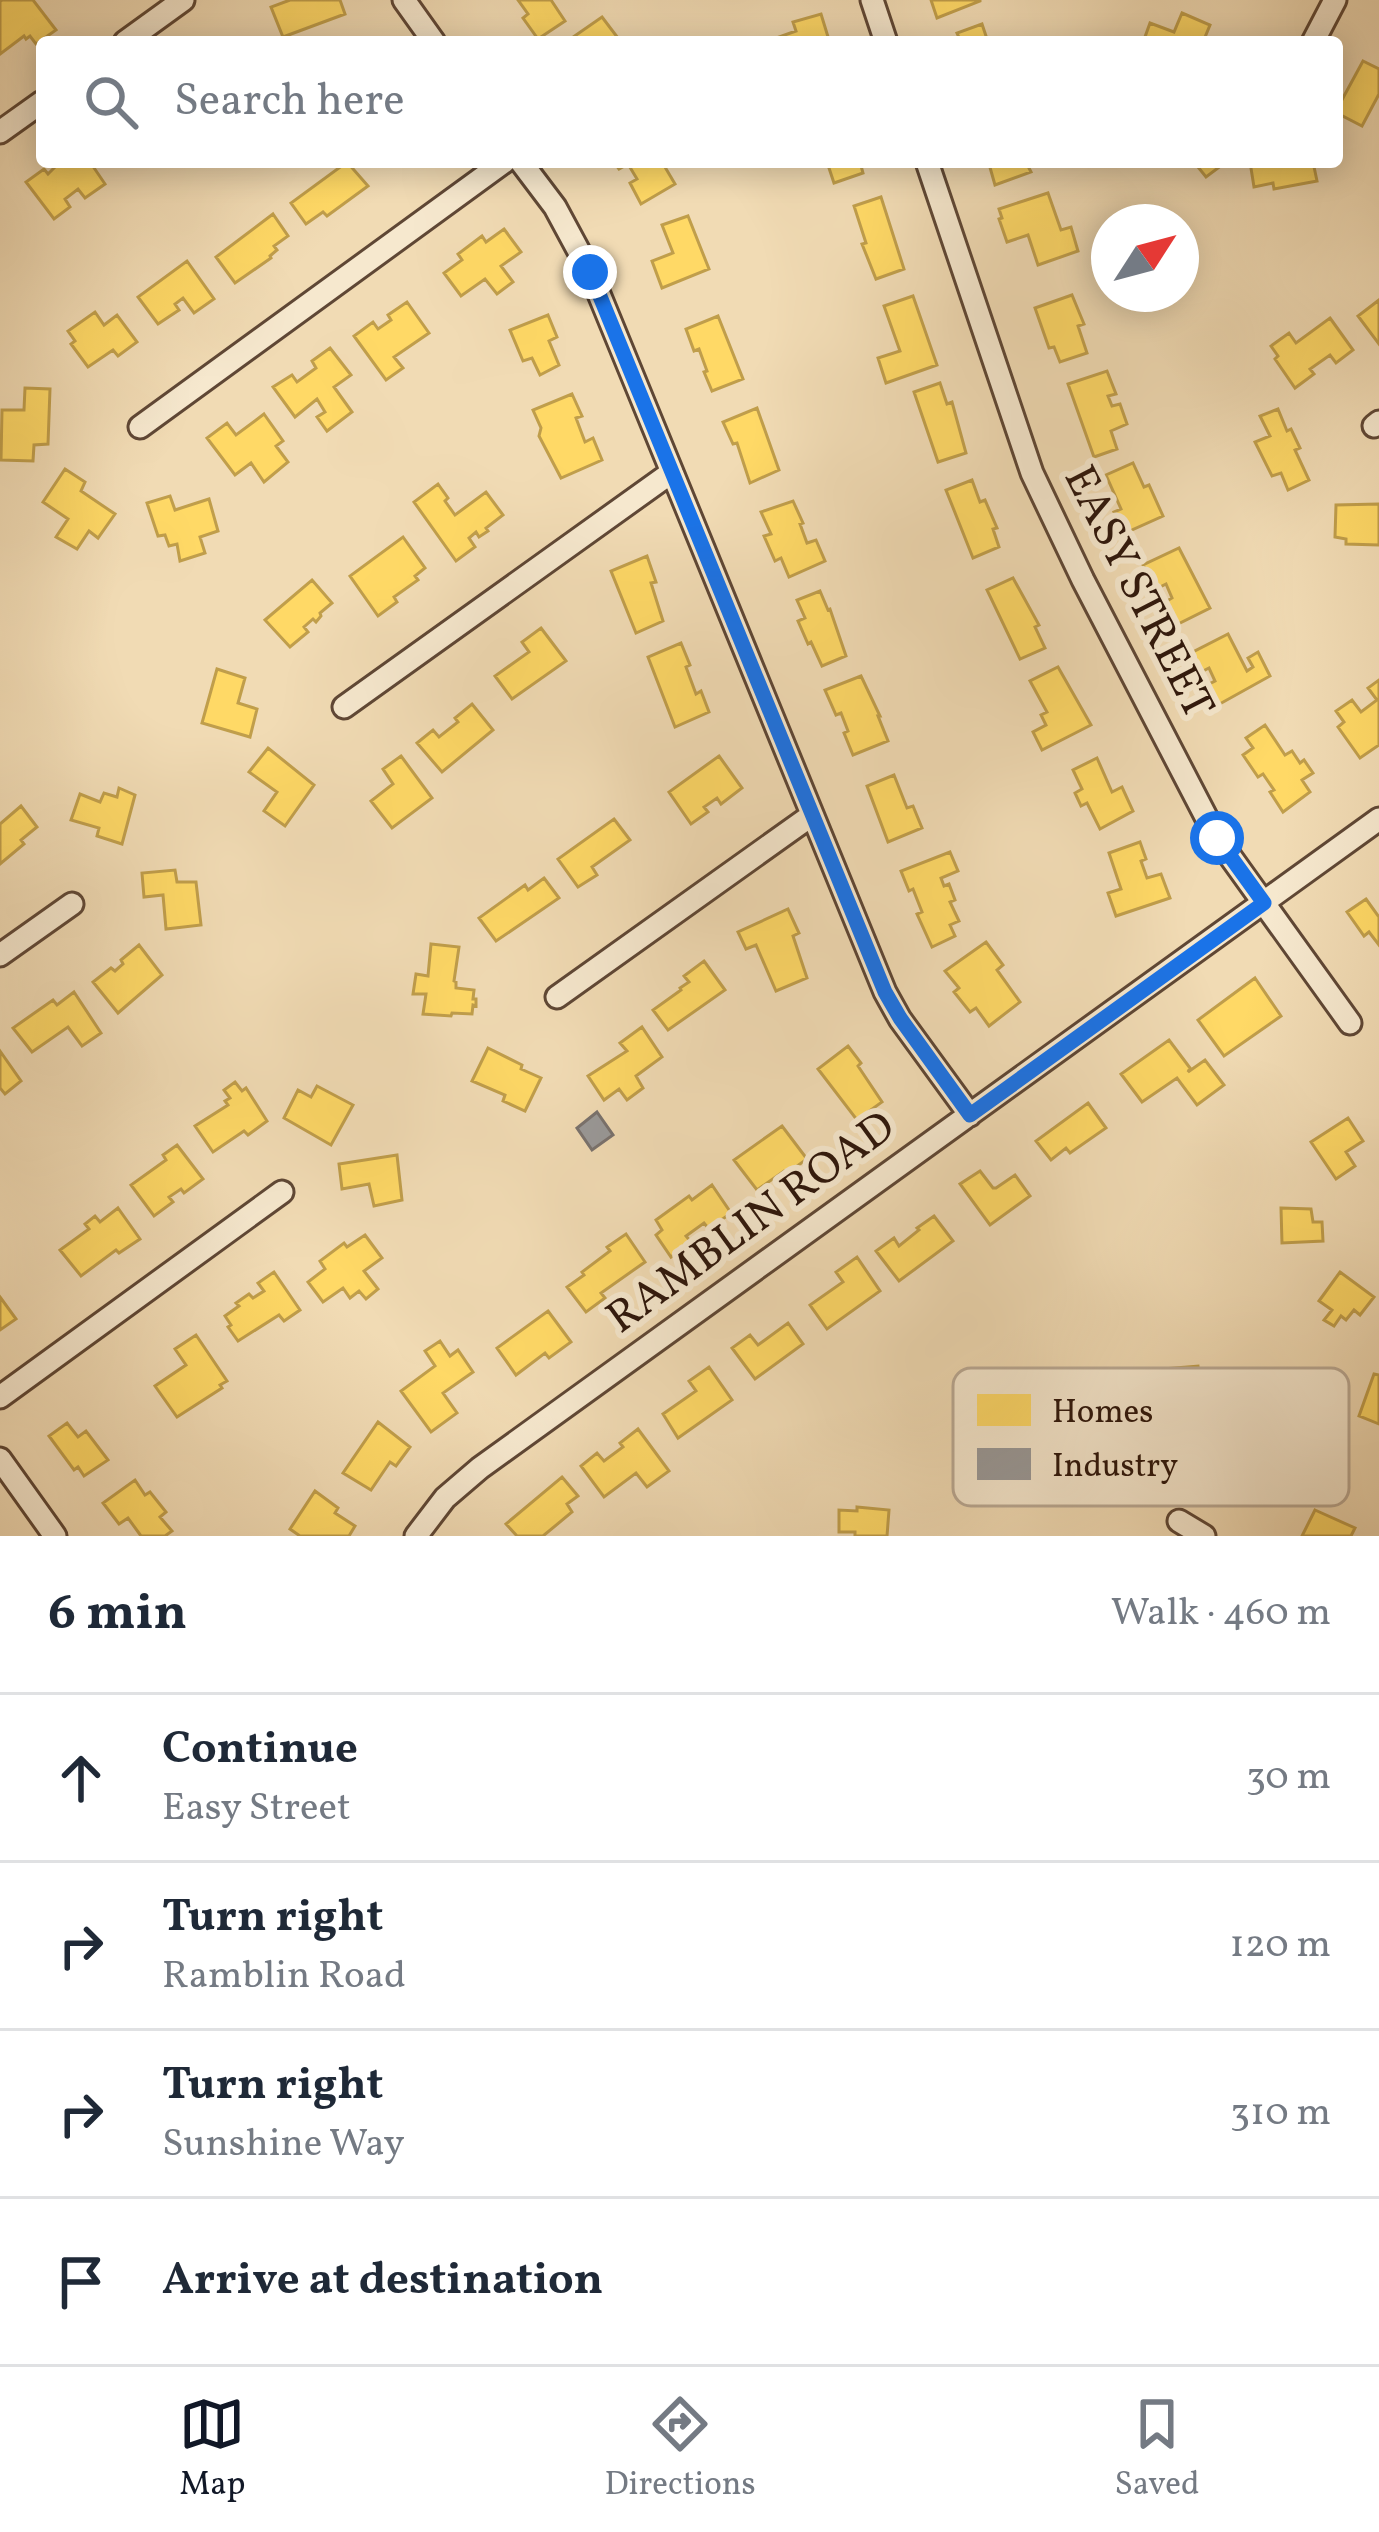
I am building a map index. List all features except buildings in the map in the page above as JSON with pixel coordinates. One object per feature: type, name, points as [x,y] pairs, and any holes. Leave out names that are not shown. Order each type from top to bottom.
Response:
[{"type":"street","points":[[133,36],[183,0]]},
{"type":"street","points":[[404,0],[430,36]]},
{"type":"street","points":[[872,0],[884,36]]},
{"type":"street","points":[[1316,36],[1335,0]]},
{"type":"street","points":[[0,132],[36,106]]},
{"type":"street","points":[[140,427],[496,168]]},
{"type":"street","points":[[525,168],[555,207],[580,251],[885,992],[970,1115]]},
{"type":"street","name":"EASY STREET","points":[[929,168],[1032,473],[1083,580],[1217,838],[1350,1023]]},
{"type":"street","points":[[344,707],[672,472]]},
{"type":"street","points":[[557,997],[812,815]]},
{"type":"street","name":"RAMBLIN ROAD","points":[[416,1536],[445,1498],[481,1468],[1379,819]]},
{"type":"street","points":[[0,956],[72,904]]},
{"type":"street","points":[[0,1397],[282,1192]]},
{"type":"street","points":[[0,1459],[55,1536]]},
{"type":"street","points":[[1179,1521],[1204,1536]]},
{"type":"route","points":[[590,272],[885,992],[970,1115],[1264,903],[1217,838]]}]
